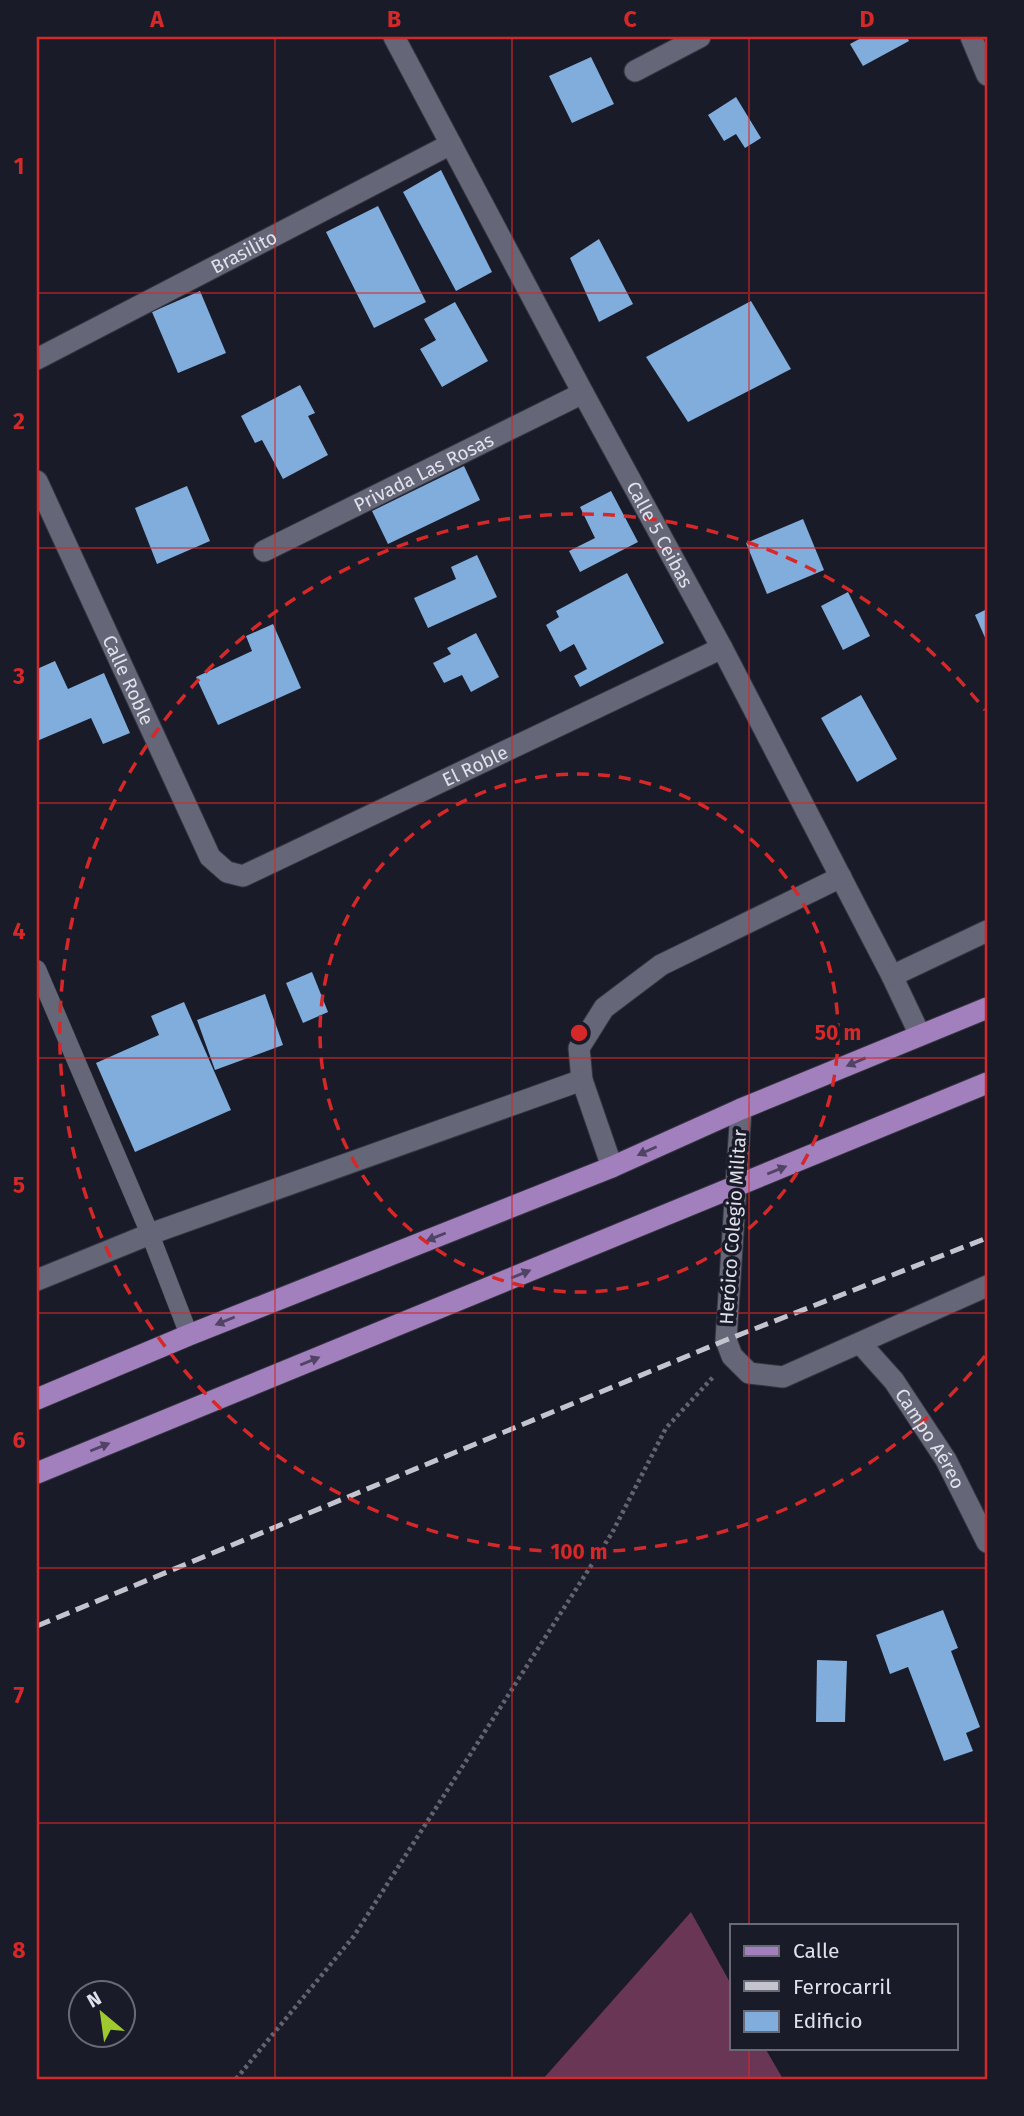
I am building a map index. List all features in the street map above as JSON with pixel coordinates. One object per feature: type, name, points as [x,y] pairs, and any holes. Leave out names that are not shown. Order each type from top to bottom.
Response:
[{"type":"main road","points":[[37,1399],[188,1335],[612,1167],[741,1109],[987,1008]]},
{"type":"main road","points":[[37,1473],[987,1083]]},
{"type":"street","name":"Calle 5 Ceibas","points":[[394,37],[722,648],[920,1035]]},
{"type":"street","points":[[635,71],[700,37]]},
{"type":"street","points":[[971,37],[987,75]]},
{"type":"street","name":"Brasilito","points":[[37,359],[451,144]]},
{"type":"street","name":"Privada Las Rosas","points":[[264,551],[583,393]]},
{"type":"street","name":"Calle Roble","points":[[37,481],[210,857],[226,872]]},
{"type":"street","name":"El Roble","points":[[226,872],[243,876],[722,648]]},
{"type":"street","points":[[612,1167],[582,1080],[579,1048],[604,1009],[661,965],[841,877]]},
{"type":"street","points":[[892,976],[987,931]]},
{"type":"street","points":[[37,1280],[150,1234],[582,1080]]},
{"type":"street","name":"Heróico Colegio Militar","points":[[732,1356],[726,1340],[741,1109]]},
{"type":"street","points":[[732,1356],[749,1373],[783,1377],[987,1286]]},
{"type":"street","name":"Campo Aéreo","points":[[860,1343],[894,1381],[946,1460],[987,1542]]},
{"type":"lane","points":[[37,969],[150,1234],[188,1335]]},
{"type":"path","points":[[236,2079],[354,1936],[612,1534],[666,1428],[732,1356]]},
{"type":"shaded area","points":[[691,1912],[730,1982],[730,2050],[766,2050],[783,2079],[543,2079]]},
{"type":"building","points":[[863,37],[907,37],[909,41],[863,66],[850,44]]},
{"type":"building","points":[[591,57],[614,104],[572,123],[549,76]]},
{"type":"building","points":[[736,97],[761,138],[745,148],[736,134],[724,141],[708,115]]},
{"type":"building","points":[[441,170],[492,272],[456,291],[403,192]]},
{"type":"building","points":[[378,206],[426,302],[374,328],[326,232]]},
{"type":"building","points":[[599,239],[633,304],[599,322],[570,258]]},
{"type":"building","points":[[200,291],[226,353],[178,373],[152,312]]},
{"type":"building","points":[[751,301],[791,369],[688,422],[646,357]]},
{"type":"building","points":[[455,302],[488,361],[442,387],[420,349],[436,340],[424,319]]},
{"type":"building","points":[[300,385],[315,413],[308,416],[328,455],[283,479],[262,440],[255,443],[241,416]]},
{"type":"building","points":[[464,466],[480,500],[388,544],[372,511]]},
{"type":"building","points":[[187,486],[210,541],[157,564],[135,508]]},
{"type":"building","points":[[611,491],[638,542],[580,572],[569,551],[595,538],[580,507]]},
{"type":"building","points":[[803,519],[824,570],[767,594],[746,543]]},
{"type":"building","points":[[477,555],[497,597],[428,628],[414,598],[456,579],[451,567]]},
{"type":"building","points":[[627,573],[664,643],[580,687],[574,676],[587,669],[574,644],[560,652],[546,625],[559,617],[556,611]]},
{"type":"building","points":[[848,592],[870,636],[843,650],[821,606]]},
{"type":"building","points":[[987,609],[987,642],[975,615]]},
{"type":"building","points":[[273,624],[301,688],[218,725],[196,677],[252,651],[246,636]]},
{"type":"building","points":[[476,633],[499,677],[471,692],[462,675],[444,683],[433,663],[451,654],[447,648]]},
{"type":"building","points":[[55,661],[68,689],[104,673],[130,733],[103,744],[91,718],[37,741],[37,669]]},
{"type":"building","points":[[861,695],[897,759],[857,782],[821,718]]},
{"type":"building","points":[[312,972],[328,1012],[303,1023],[286,983]]},
{"type":"building","points":[[265,994],[283,1045],[215,1070],[197,1020]]},
{"type":"building","points":[[184,1002],[231,1110],[135,1152],[96,1063],[159,1035],[151,1016]]},
{"type":"building","points":[[943,1610],[958,1648],[951,1651],[980,1727],[966,1733],[973,1751],[944,1761],[908,1667],[890,1674],[876,1635]]},
{"type":"building","points":[[817,1660],[847,1661],[845,1722],[816,1722]]},
{"type":"railway","points":[[37,1626],[726,1340],[987,1238]]}]
